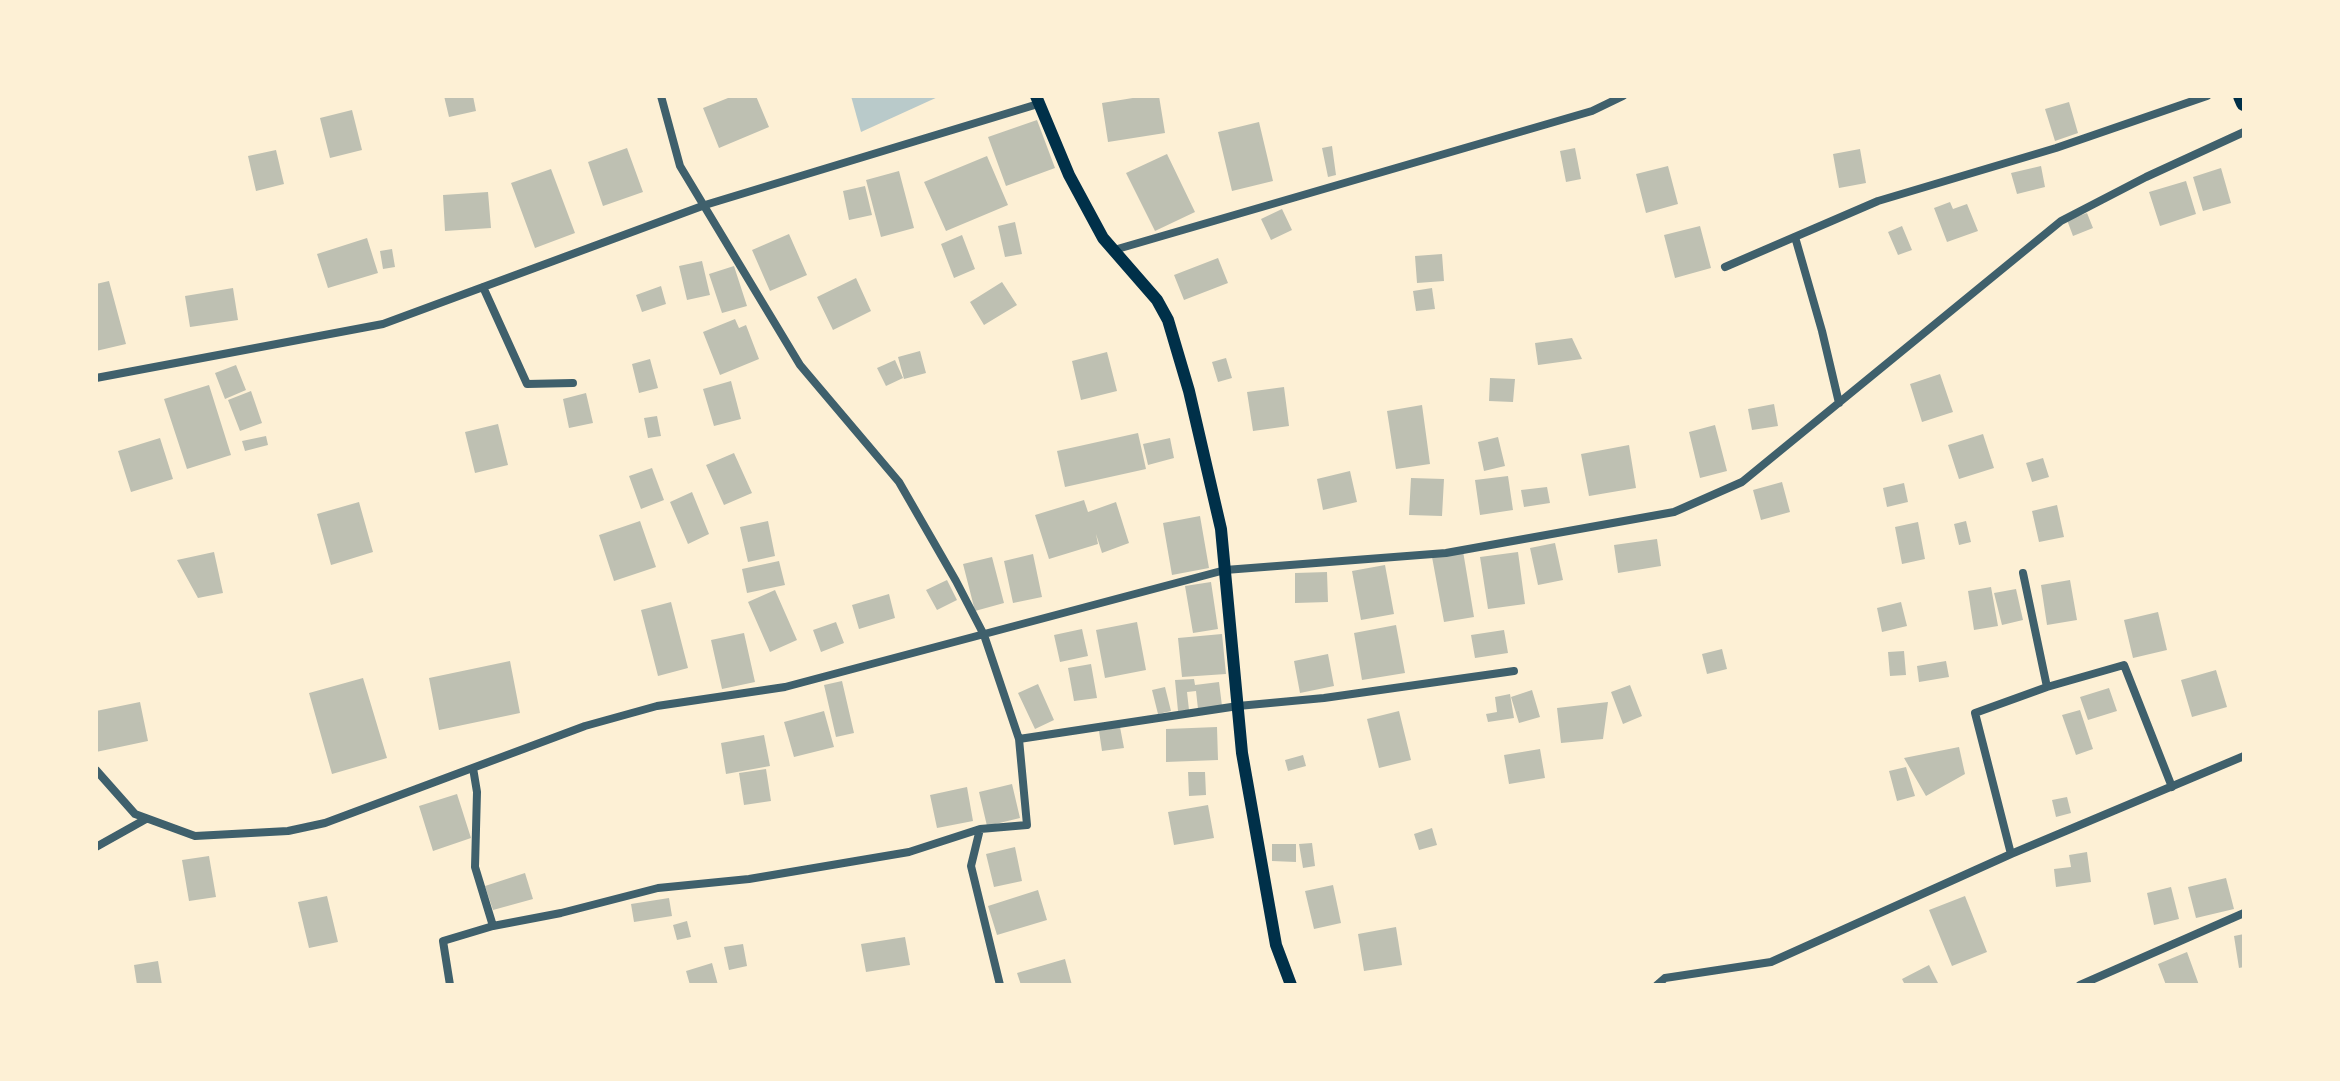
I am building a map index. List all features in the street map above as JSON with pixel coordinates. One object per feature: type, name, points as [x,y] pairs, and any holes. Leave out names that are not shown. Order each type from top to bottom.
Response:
[{"type":"highway","points":[[2241,96],[2244,103]]},
{"type":"main road","points":[[1037,100],[1069,175],[1103,238],[1157,300],[1168,320],[1189,391],[1221,529],[1242,753],[1276,945],[1291,985]]},
{"type":"street","points":[[450,985],[443,941],[493,926],[561,913],[658,888],[749,879],[909,852],[980,829],[1027,825],[1019,739],[984,635],[899,482],[800,365],[680,166],[661,96]]},
{"type":"street","points":[[1114,250],[1592,111],[1623,96]]},
{"type":"street","points":[[1725,267],[1878,201],[2056,148],[2207,96]]},
{"type":"street","points":[[96,378],[383,324],[705,205],[1037,100]]},
{"type":"street","points":[[96,770],[135,814],[195,836],[288,831],[325,823],[585,726],[657,706],[785,687],[1225,570],[1446,553],[1674,512],[1742,482],[2061,221],[2244,132]]},
{"type":"street","points":[[1795,237],[1839,403]]},
{"type":"street","points":[[483,287],[527,384],[573,383]]},
{"type":"street","points":[[2023,573],[2047,687]]},
{"type":"street","points":[[2011,854],[1975,713],[2047,687],[2124,665],[2172,787]]},
{"type":"street","points":[[1019,739],[1238,706],[1324,698],[1514,671]]},
{"type":"street","points":[[1657,985],[1665,978],[1771,962],[2011,854],[2244,756]]},
{"type":"street","points":[[473,768],[477,792],[475,867],[493,926]]},
{"type":"street","points":[[96,847],[146,819]]},
{"type":"street","points":[[980,829],[971,866],[1000,985]]},
{"type":"street","points":[[2080,985],[2244,913]]},
{"type":"shaded area","points":[[851,96],[940,96],[861,132]]},
{"type":"building","points":[[444,96],[473,96],[476,111],[449,117]]},
{"type":"building","points":[[733,96],[756,96],[769,127],[719,148],[703,108]]},
{"type":"building","points":[[1159,96],[1165,133],[1108,142],[1102,103]]},
{"type":"building","points":[[2069,102],[2078,133],[2055,141],[2045,109]]},
{"type":"building","points":[[352,110],[362,150],[330,158],[320,118]]},
{"type":"building","points":[[1037,120],[1055,168],[1006,186],[988,137]]},
{"type":"building","points":[[1259,122],[1273,181],[1232,191],[1218,132]]},
{"type":"building","points":[[1332,146],[1336,175],[1328,177],[1322,148]]},
{"type":"building","points":[[627,148],[643,192],[603,206],[588,162]]},
{"type":"building","points":[[1575,148],[1581,179],[1566,182],[1560,151]]},
{"type":"building","points":[[1860,149],[1866,183],[1839,188],[1833,154]]},
{"type":"building","points":[[276,150],[284,184],[256,191],[248,156]]},
{"type":"building","points":[[1167,154],[1195,212],[1155,231],[1126,173]]},
{"type":"building","points":[[987,156],[1008,205],[946,231],[924,182]]},
{"type":"building","points":[[1668,166],[1678,204],[1646,213],[1636,174]]},
{"type":"building","points":[[2041,166],[2045,187],[2017,194],[2011,173]]},
{"type":"building","points":[[2221,168],[2231,203],[2203,211],[2193,177]]},
{"type":"building","points":[[551,169],[575,233],[535,248],[511,183]]},
{"type":"building","points":[[899,171],[914,228],[881,237],[866,180]]},
{"type":"building","points":[[2186,181],[2196,214],[2160,226],[2149,192]]},
{"type":"building","points":[[865,186],[872,215],[849,220],[843,191]]},
{"type":"building","points":[[488,192],[491,228],[445,231],[443,195]]},
{"type":"building","points":[[1950,202],[1953,209],[1967,204],[1978,231],[1947,242],[1934,208]]},
{"type":"building","points":[[1282,209],[1292,230],[1271,240],[1261,219]]},
{"type":"building","points":[[2087,213],[2093,228],[2073,236],[2067,220]]},
{"type":"building","points":[[1015,222],[1022,254],[1005,257],[998,226]]},
{"type":"building","points":[[1700,226],[1711,268],[1675,278],[1664,235]]},
{"type":"building","points":[[1902,226],[1912,250],[1898,255],[1888,232]]},
{"type":"building","points":[[789,234],[807,275],[770,291],[752,250]]},
{"type":"building","points":[[962,235],[975,269],[954,278],[941,244]]},
{"type":"building","points":[[367,238],[378,273],[328,288],[317,254]]},
{"type":"building","points":[[392,249],[395,267],[383,269],[380,251]]},
{"type":"building","points":[[1442,254],[1444,281],[1417,283],[1415,256]]},
{"type":"building","points":[[1218,258],[1228,283],[1184,300],[1174,275]]},
{"type":"building","points":[[702,261],[710,295],[687,300],[679,266]]},
{"type":"building","points":[[734,266],[747,306],[722,313],[709,274]]},
{"type":"building","points":[[856,278],[871,311],[833,330],[817,297]]},
{"type":"building","points":[[109,281],[126,344],[96,351],[96,284]]},
{"type":"building","points":[[1002,282],[1017,305],[984,325],[970,302]]},
{"type":"building","points":[[661,286],[666,304],[642,312],[636,295]]},
{"type":"building","points":[[233,288],[238,320],[190,327],[185,296]]},
{"type":"building","points":[[1432,288],[1435,309],[1416,311],[1413,291]]},
{"type":"building","points":[[735,319],[739,328],[746,325],[759,359],[720,375],[703,332]]},
{"type":"building","points":[[1572,338],[1582,359],[1538,365],[1535,343]]},
{"type":"building","points":[[920,351],[926,373],[904,379],[898,357]]},
{"type":"building","points":[[1107,352],[1117,391],[1081,400],[1072,361]]},
{"type":"building","points":[[1226,358],[1232,378],[1218,382],[1212,362]]},
{"type":"building","points":[[650,359],[658,388],[639,393],[632,364]]},
{"type":"building","points":[[895,360],[903,378],[886,386],[877,368]]},
{"type":"building","points":[[236,365],[246,390],[225,399],[215,373]]},
{"type":"building","points":[[1940,374],[1953,412],[1922,422],[1910,384]]},
{"type":"building","points":[[1490,378],[1515,379],[1513,402],[1489,401]]},
{"type":"building","points":[[731,381],[741,419],[714,426],[703,389]]},
{"type":"building","points":[[209,385],[231,455],[187,469],[164,399]]},
{"type":"building","points":[[1284,387],[1289,426],[1253,431],[1247,392]]},
{"type":"building","points":[[251,391],[262,423],[240,431],[228,400]]},
{"type":"building","points":[[586,393],[593,423],[569,428],[563,399]]},
{"type":"building","points":[[1774,404],[1778,426],[1752,430],[1748,409]]},
{"type":"building","points":[[1422,405],[1430,464],[1396,469],[1387,411]]},
{"type":"building","points":[[657,416],[661,436],[648,438],[644,418]]},
{"type":"building","points":[[498,424],[508,465],[475,473],[465,432]]},
{"type":"building","points":[[1715,425],[1727,471],[1700,478],[1689,432]]},
{"type":"building","points":[[1138,433],[1146,469],[1065,487],[1057,451]]},
{"type":"building","points":[[1983,434],[1994,468],[1959,479],[1948,445]]},
{"type":"building","points":[[266,436],[268,445],[245,451],[242,441]]},
{"type":"building","points":[[1498,437],[1505,466],[1484,471],[1478,442]]},
{"type":"building","points":[[160,438],[173,479],[131,492],[118,451]]},
{"type":"building","points":[[1170,438],[1174,458],[1148,465],[1143,444]]},
{"type":"building","points":[[1629,445],[1636,488],[1589,496],[1581,454]]},
{"type":"building","points":[[734,453],[752,493],[724,505],[706,465]]},
{"type":"building","points":[[2043,458],[2049,477],[2032,482],[2026,463]]},
{"type":"building","points":[[652,468],[664,500],[641,509],[629,476]]},
{"type":"building","points":[[1350,471],[1357,502],[1323,510],[1317,479]]},
{"type":"building","points":[[1508,476],[1513,510],[1480,515],[1475,480]]},
{"type":"building","points":[[1411,478],[1444,479],[1442,516],[1409,515]]},
{"type":"building","points":[[1782,482],[1790,512],[1761,520],[1753,490]]},
{"type":"building","points":[[1904,483],[1908,502],[1887,507],[1883,488]]},
{"type":"building","points":[[1547,487],[1550,503],[1524,507],[1521,490]]},
{"type":"building","points":[[692,492],[709,534],[688,544],[670,502]]},
{"type":"building","points":[[1084,500],[1088,512],[1116,502],[1129,543],[1102,553],[1096,534],[1098,544],[1049,559],[1035,515]]},
{"type":"building","points":[[359,502],[373,552],[331,565],[317,514]]},
{"type":"building","points":[[2057,505],[2064,537],[2039,542],[2032,511]]},
{"type":"building","points":[[1200,516],[1209,568],[1172,575],[1163,523]]},
{"type":"building","points":[[640,521],[656,567],[614,581],[599,535]]},
{"type":"building","points":[[768,521],[775,556],[748,562],[740,527]]},
{"type":"building","points":[[1966,521],[1971,542],[1959,545],[1954,524]]},
{"type":"building","points":[[1918,522],[1925,559],[1902,564],[1895,527]]},
{"type":"building","points":[[1657,539],[1661,566],[1618,573],[1614,545]]},
{"type":"building","points":[[1555,543],[1563,580],[1538,585],[1530,548]]},
{"type":"building","points":[[1463,551],[1474,617],[1444,622],[1432,557]]},
{"type":"building","points":[[214,552],[223,593],[198,598],[177,560]]},
{"type":"building","points":[[1518,552],[1525,604],[1488,609],[1480,557]]},
{"type":"building","points":[[1033,554],[1042,597],[1013,603],[1004,561]]},
{"type":"building","points":[[992,557],[1004,603],[975,611],[963,564]]},
{"type":"building","points":[[779,561],[785,585],[747,593],[742,569]]},
{"type":"building","points":[[1385,565],[1394,614],[1361,620],[1352,571]]},
{"type":"building","points":[[1327,572],[1328,602],[1295,603],[1295,573]]},
{"type":"building","points":[[947,580],[957,600],[937,610],[926,590]]},
{"type":"building","points":[[2070,580],[2077,620],[2047,625],[2041,585]]},
{"type":"building","points":[[1211,582],[1218,629],[1193,633],[1185,586]]},
{"type":"building","points":[[1991,587],[1998,626],[1974,630],[1968,591]]},
{"type":"building","points":[[2016,589],[2023,620],[2002,625],[1994,593]]},
{"type":"building","points":[[775,590],[797,640],[770,652],[748,602]]},
{"type":"building","points":[[889,594],[895,618],[859,629],[852,605]]},
{"type":"building","points":[[671,602],[688,668],[658,676],[641,610]]},
{"type":"building","points":[[1901,602],[1907,626],[1882,632],[1877,608]]},
{"type":"building","points":[[2158,612],[2167,650],[2133,658],[2124,620]]},
{"type":"building","points":[[836,622],[844,643],[821,652],[813,630]]},
{"type":"building","points":[[1137,622],[1146,670],[1105,678],[1096,630]]},
{"type":"building","points":[[1396,625],[1405,673],[1362,680],[1354,633]]},
{"type":"building","points":[[1082,629],[1088,656],[1060,662],[1054,635]]},
{"type":"building","points":[[1504,630],[1508,653],[1475,658],[1471,635]]},
{"type":"building","points":[[744,633],[755,682],[722,689],[711,640]]},
{"type":"building","points":[[1222,634],[1226,674],[1182,677],[1178,638]]},
{"type":"building","points":[[1722,649],[1727,669],[1707,674],[1702,654]]},
{"type":"building","points":[[1904,651],[1906,675],[1890,676],[1888,652]]},
{"type":"building","points":[[1328,654],[1334,686],[1300,693],[1294,661]]},
{"type":"building","points":[[510,661],[520,713],[439,730],[429,678]]},
{"type":"building","points":[[1946,661],[1949,677],[1919,682],[1917,666]]},
{"type":"building","points":[[1091,664],[1097,698],[1074,701],[1068,668]]},
{"type":"building","points":[[2216,670],[2227,707],[2192,717],[2181,680]]},
{"type":"building","points":[[363,678],[387,758],[332,774],[309,693]]},
{"type":"building","points":[[1194,679],[1195,685],[1219,682],[1222,706],[1198,709],[1196,691],[1187,692],[1189,710],[1178,711],[1175,680]]},
{"type":"building","points":[[842,681],[854,733],[836,737],[824,685]]},
{"type":"building","points":[[1038,684],[1054,720],[1035,729],[1018,693]]},
{"type":"building","points":[[1630,685],[1642,716],[1623,724],[1611,692]]},
{"type":"building","points":[[1165,687],[1171,711],[1158,714],[1152,690]]},
{"type":"building","points":[[2109,688],[2117,711],[2088,720],[2080,697]]},
{"type":"building","points":[[1532,690],[1540,717],[1519,723],[1511,697]]},
{"type":"building","points":[[1510,694],[1514,718],[1488,722],[1486,714],[1497,712],[1495,697]]},
{"type":"building","points":[[140,702],[148,741],[96,752],[96,711]]},
{"type":"building","points":[[1608,702],[1603,739],[1561,743],[1557,708]]},
{"type":"building","points":[[2080,710],[2093,749],[2076,755],[2062,715]]},
{"type":"building","points":[[824,711],[834,747],[794,757],[784,722]]},
{"type":"building","points":[[1399,711],[1411,760],[1379,768],[1367,719]]},
{"type":"building","points":[[1120,727],[1124,748],[1102,751],[1099,731]]},
{"type":"building","points":[[1217,727],[1218,760],[1166,762],[1166,729]]},
{"type":"building","points":[[764,735],[770,766],[726,774],[721,743]]},
{"type":"building","points":[[1959,747],[1965,774],[1926,796],[1904,758]]},
{"type":"building","points":[[1540,749],[1545,778],[1509,784],[1504,755]]},
{"type":"building","points":[[1303,755],[1306,766],[1288,771],[1285,760]]},
{"type":"building","points":[[1906,767],[1915,796],[1897,801],[1889,771]]},
{"type":"building","points":[[766,769],[771,801],[744,805],[739,773]]},
{"type":"building","points":[[1188,772],[1205,772],[1206,795],[1189,796]]},
{"type":"building","points":[[1012,784],[1020,818],[987,826],[979,792]]},
{"type":"building","points":[[967,787],[973,821],[937,828],[930,795]]},
{"type":"building","points":[[457,794],[471,838],[433,851],[419,806]]},
{"type":"building","points":[[2067,797],[2071,813],[2056,817],[2052,800]]},
{"type":"building","points":[[1208,805],[1214,838],[1174,845],[1168,812]]},
{"type":"building","points":[[1432,828],[1437,845],[1419,850],[1414,834]]},
{"type":"building","points":[[1312,843],[1315,866],[1303,868],[1299,844]]},
{"type":"building","points":[[1272,844],[1296,844],[1296,862],[1272,861]]},
{"type":"building","points":[[1015,847],[1022,881],[994,887],[986,854]]},
{"type":"building","points":[[2087,852],[2091,882],[2056,887],[2054,869],[2071,867],[2069,855]]},
{"type":"building","points":[[209,856],[216,897],[189,901],[182,860]]},
{"type":"building","points":[[525,873],[533,899],[493,910],[485,886]]},
{"type":"building","points":[[2226,878],[2234,909],[2196,918],[2188,887]]},
{"type":"building","points":[[1333,885],[1341,923],[1314,929],[1305,891]]},
{"type":"building","points":[[2171,887],[2179,919],[2154,925],[2147,893]]},
{"type":"building","points":[[1038,890],[1047,920],[997,935],[988,906]]},
{"type":"building","points":[[327,896],[338,942],[309,948],[298,902]]},
{"type":"building","points":[[1965,896],[1987,952],[1952,966],[1929,910]]},
{"type":"building","points":[[669,898],[672,916],[634,922],[631,904]]},
{"type":"building","points":[[687,921],[691,937],[677,940],[673,925]]},
{"type":"building","points":[[1396,927],[1402,965],[1364,971],[1358,934]]},
{"type":"building","points":[[2244,934],[2244,967],[2239,968],[2234,936]]},
{"type":"building","points":[[905,937],[910,965],[866,972],[861,944]]},
{"type":"building","points":[[743,944],[747,966],[729,970],[724,947]]},
{"type":"building","points":[[2187,952],[2199,985],[2166,985],[2158,964]]},
{"type":"building","points":[[1065,959],[1072,985],[1021,985],[1017,973]]},
{"type":"building","points":[[158,961],[162,985],[137,985],[134,965]]},
{"type":"building","points":[[712,963],[718,985],[690,985],[686,971]]},
{"type":"building","points":[[1929,965],[1939,985],[1905,985],[1902,979]]}]
